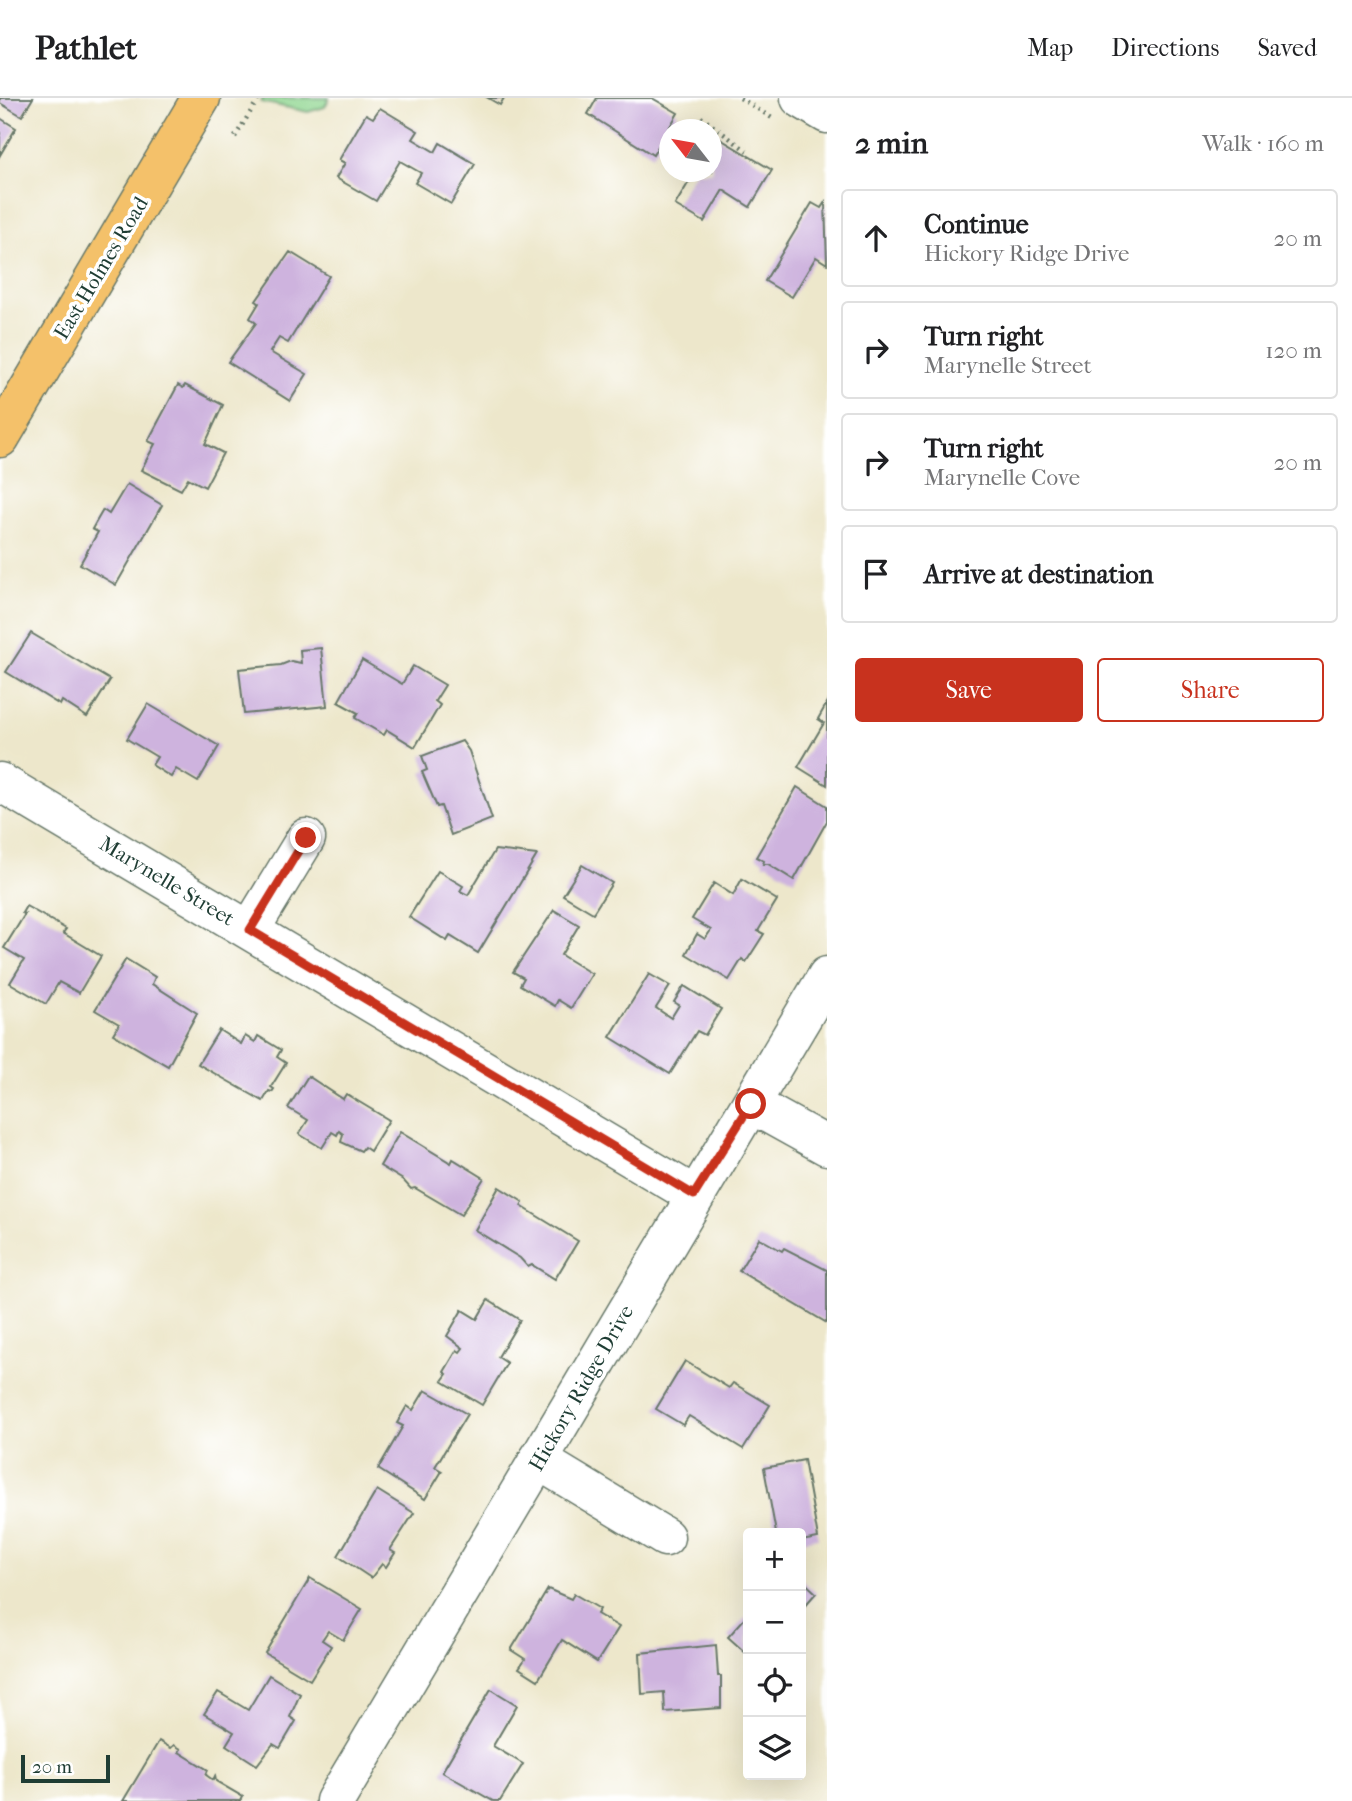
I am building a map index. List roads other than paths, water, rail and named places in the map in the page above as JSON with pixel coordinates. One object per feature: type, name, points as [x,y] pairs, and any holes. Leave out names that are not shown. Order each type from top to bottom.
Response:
[{"type":"main road","name":"East Holmes Road","points":[[0,438],[201,98]]},
{"type":"street","points":[[800,98],[827,114]]},
{"type":"street","name":"Marynelle Street","points":[[0,782],[694,1195]]},
{"type":"street","points":[[250,930],[306,838]]},
{"type":"street","name":"Hickory Ridge Drive","points":[[335,1801],[827,976]]},
{"type":"street","points":[[751,1104],[827,1146]]},
{"type":"street","points":[[538,1460],[665,1537]]}]
